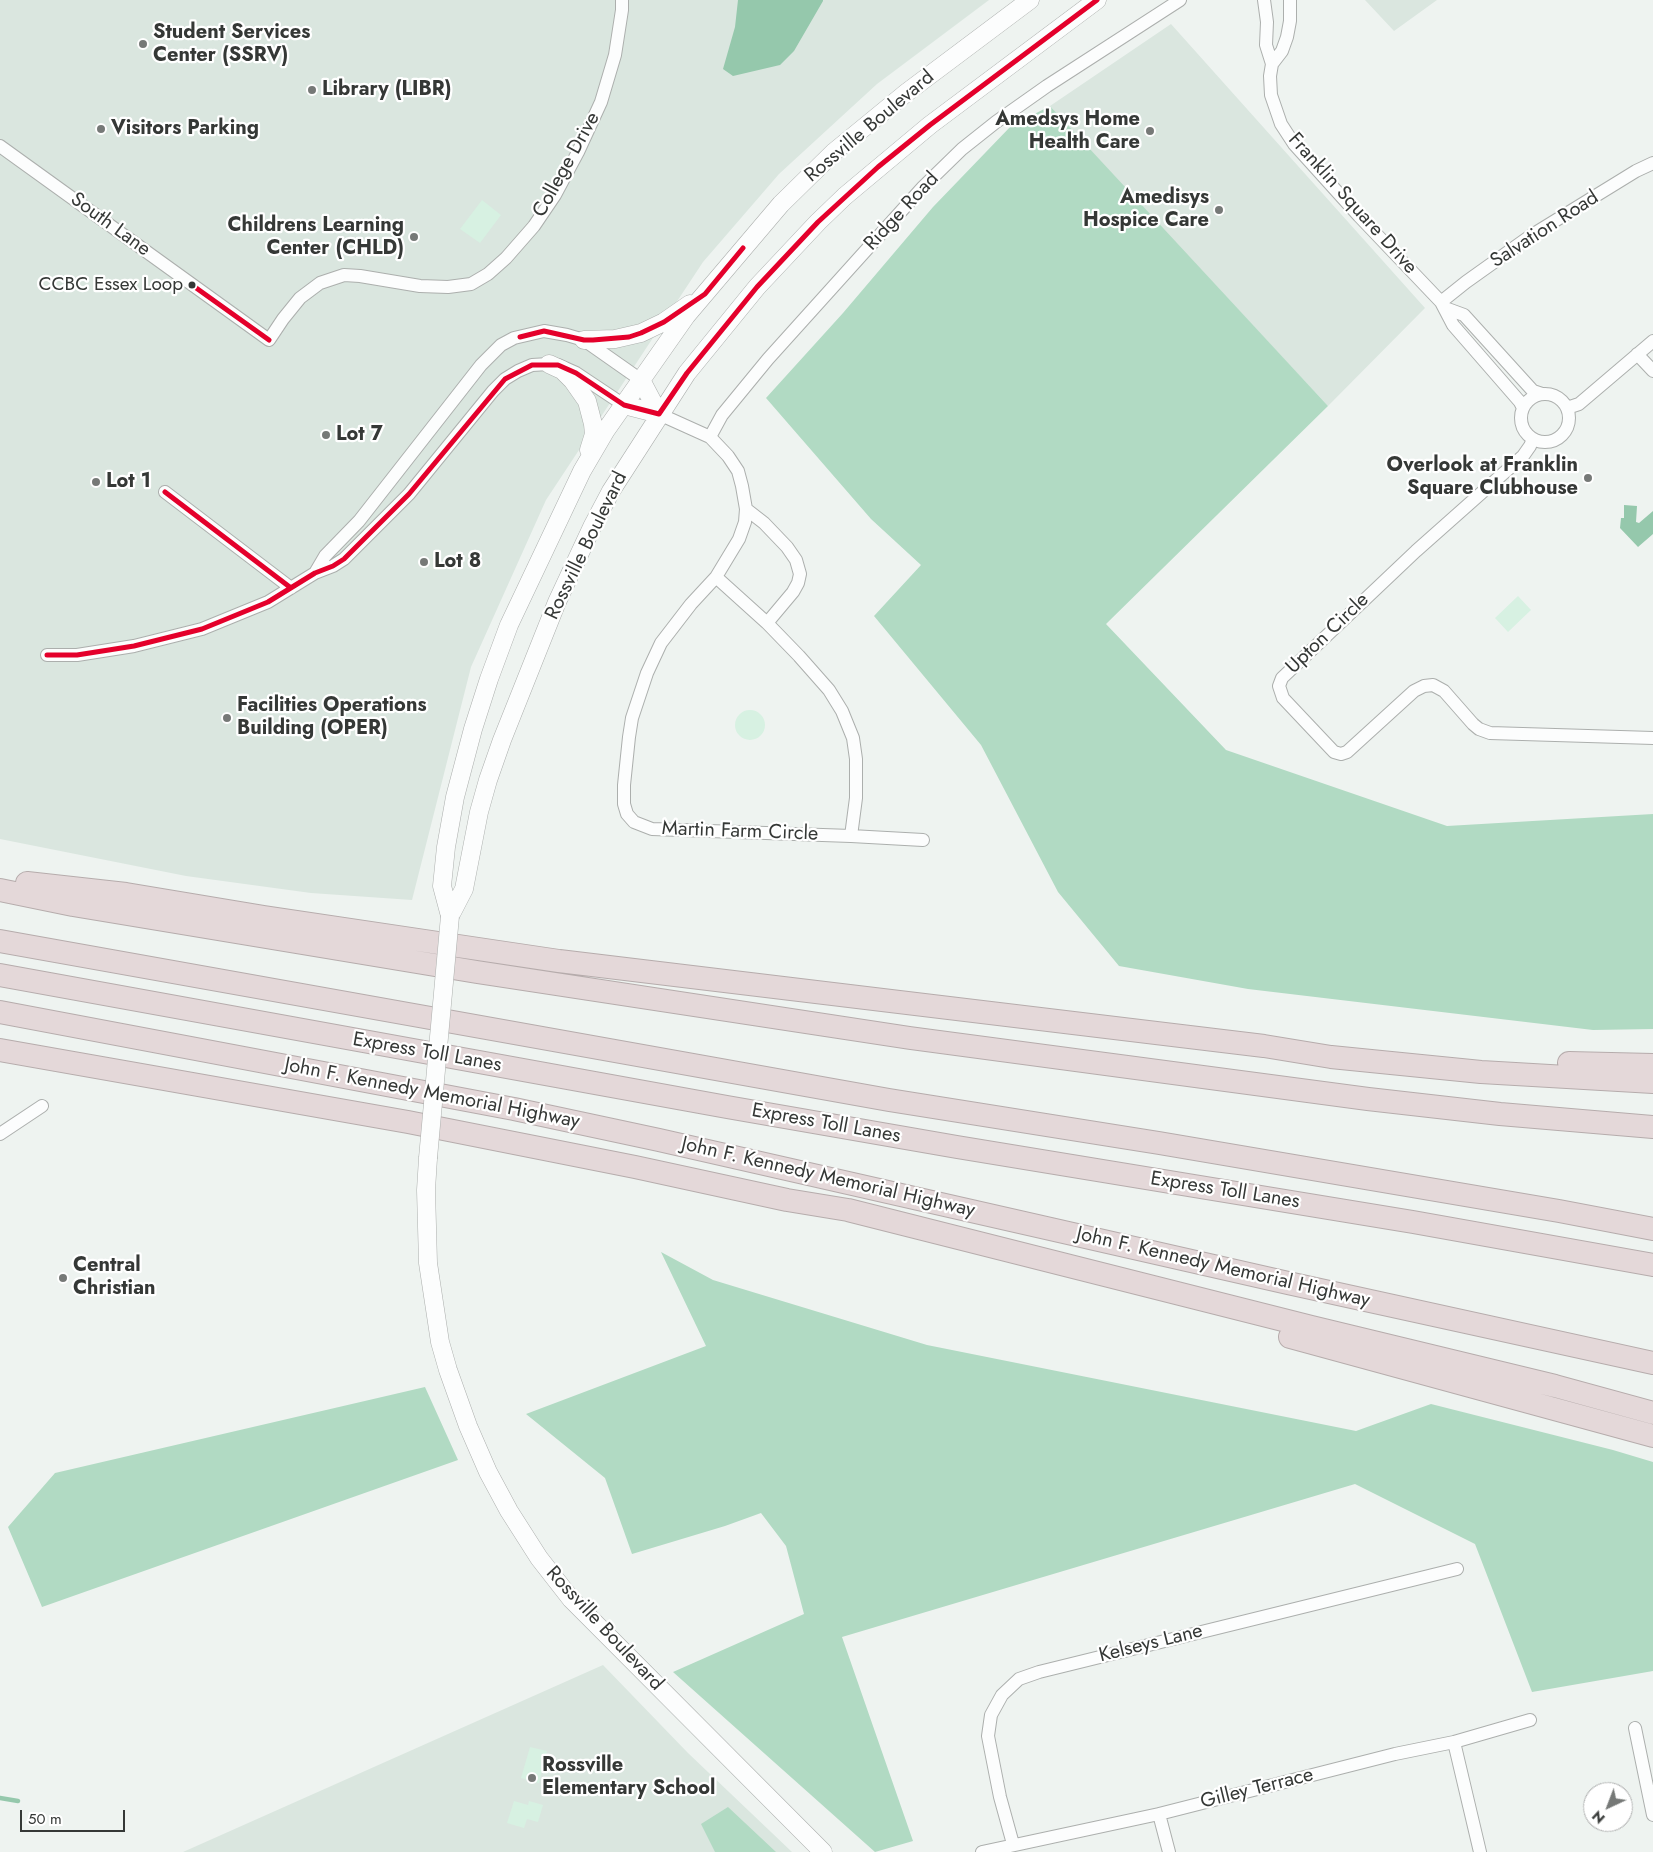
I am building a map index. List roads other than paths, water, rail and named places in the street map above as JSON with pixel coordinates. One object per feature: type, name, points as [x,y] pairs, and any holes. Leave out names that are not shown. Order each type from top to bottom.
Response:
[{"type":"highway","points":[[0,882],[52,885],[116,893],[475,949],[634,971],[1264,1046],[1331,1057],[1418,1066],[1653,1082]]},
{"type":"highway","points":[[0,890],[73,905],[477,972],[910,1038],[1377,1100],[1500,1114],[1653,1127]]},
{"type":"highway","name":"Express Toll Lanes","points":[[0,941],[889,1100],[1169,1145],[1559,1211],[1653,1229]]},
{"type":"highway","name":"Express Toll Lanes","points":[[0,975],[804,1120],[1413,1222],[1653,1265]]},
{"type":"highway","name":"John F. Kennedy Memorial Highway","points":[[0,1012],[447,1096],[659,1140],[1288,1283],[1653,1363]]},
{"type":"highway","points":[[1264,1046],[1518,1061],[1653,1065]]},
{"type":"highway","points":[[0,1050],[408,1122],[609,1161],[787,1200],[816,1204],[902,1223],[1653,1413]]},
{"type":"highway","points":[[787,1200],[846,1219],[1081,1280],[1653,1436]]},
{"type":"main road","name":"Rossville Boulevard","points":[[823,1852],[571,1599],[539,1558],[509,1511],[488,1472],[468,1426],[440,1342],[428,1264],[426,1205],[428,1158],[450,916],[442,886],[446,847],[455,797],[473,729],[509,625],[582,471],[606,430],[676,330],[782,204],[834,152],[906,93],[1030,0]]},
{"type":"main road","name":"Rossville Boulevard","points":[[450,916],[464,889],[479,812],[488,780],[541,641],[592,527],[611,491],[687,373],[757,288],[818,222],[878,167],[930,124],[1097,0]]},
{"type":"main road","points":[[584,340],[615,339],[641,333],[664,322],[705,294]]},
{"type":"main road","points":[[549,364],[562,370],[573,381],[587,401],[591,413],[594,434],[582,471]]},
{"type":"main road","points":[[641,380],[659,414]]},
{"type":"main road","points":[[624,405],[659,414]]},
{"type":"street","name":"College Drive","points":[[269,340],[300,298],[320,283],[344,276],[360,276],[420,286],[448,287],[471,284],[488,274],[506,258],[534,226],[555,196],[597,110],[615,55],[622,0]]},
{"type":"street","name":"Ridge Road","points":[[710,437],[722,415],[748,382],[923,188],[962,149],[1058,78],[1180,0]]},
{"type":"street","name":"Franklin Square Drive","points":[[1264,0],[1267,22],[1266,44],[1272,64]]},
{"type":"street","name":"Franklin Square Drive","points":[[1290,0],[1290,21],[1287,37],[1282,50],[1272,64],[1270,76],[1271,95],[1281,124],[1294,144],[1443,305],[1453,325],[1520,402],[1523,408]]},
{"type":"street","name":"South Lane","points":[[0,146],[269,340]]},
{"type":"street","name":"Salvation Road","points":[[1443,305],[1466,282],[1532,235],[1636,171],[1653,164]]},
{"type":"street","name":"Franklin Square Drive","points":[[1443,305],[1464,315],[1533,391],[1542,394]]},
{"type":"street","points":[[315,573],[325,556],[359,521],[490,355],[502,345],[514,338],[544,331],[558,333],[584,340],[641,380]]},
{"type":"street","points":[[1567,408],[1579,404],[1653,340]]},
{"type":"street","points":[[1637,354],[1653,371]]},
{"type":"street","points":[[47,655],[77,655],[134,646],[194,631],[268,602],[315,573],[333,566],[344,559],[409,494],[505,379],[532,365],[558,365],[576,373],[624,405]]},
{"type":"street","points":[[1542,394],[1557,397],[1567,408],[1569,416],[1569,423],[1561,436],[1547,442],[1532,439],[1523,429],[1521,422],[1523,408],[1534,397],[1542,394]]},
{"type":"street","points":[[659,414],[710,437]]},
{"type":"street","name":"Martin Farm Circle","points":[[710,437],[728,456],[738,471],[746,509],[745,522],[739,539],[716,577],[691,604],[661,643],[647,673],[632,718],[628,745],[624,804],[627,814],[634,822],[652,829],[923,840]]},
{"type":"street","name":"Upton Circle","points":[[1532,439],[1530,446],[1523,456],[1416,551],[1282,678],[1279,686],[1282,698],[1334,752],[1341,754],[1347,752],[1414,691],[1424,686],[1433,685],[1444,691],[1473,724],[1490,734],[1653,738]]},
{"type":"street","points":[[165,492],[291,588]]},
{"type":"street","points":[[746,509],[764,523],[787,547],[796,560],[800,574],[793,592],[767,623]]},
{"type":"street","points":[[716,577],[767,623],[829,690],[842,711],[853,738],[857,774],[851,836]]},
{"type":"street","points":[[0,1134],[42,1106]]},
{"type":"street","name":"Kelseys Lane","points":[[1013,1844],[1000,1797],[988,1736],[991,1715],[1002,1695],[1019,1679],[1039,1672],[1457,1569]]},
{"type":"street","name":"Gilley Terrace","points":[[982,1852],[1159,1814],[1395,1754],[1454,1742],[1530,1720]]},
{"type":"street","points":[[1636,1728],[1653,1815]]},
{"type":"street","points":[[1454,1742],[1480,1852]]},
{"type":"street","points":[[1159,1814],[1169,1852]]},
{"type":"waterway","points":[[0,1798],[18,1801]]},
{"type":"place","name":"Student Services Center (SSRV)","points":[[143,44]]},
{"type":"place","name":"Library (LIBR)","points":[[312,90]]},
{"type":"place","name":"Visitors Parking","points":[[101,129]]},
{"type":"place","name":"Amedsys Home Health Care","points":[[1150,131]]},
{"type":"place","name":"Amedisys Hospice Care","points":[[1219,210]]},
{"type":"place","name":"Childrens Learning Center (CHLD)","points":[[414,237]]},
{"type":"place","name":"CCBC Essex Loop","points":[[192,285]]},
{"type":"place","name":"Lot 7","points":[[326,435]]},
{"type":"place","name":"Overlook at Franklin Square Clubhouse","points":[[1588,478]]},
{"type":"place","name":"Lot 1","points":[[96,482]]},
{"type":"place","name":"Lot 8","points":[[424,562]]},
{"type":"place","name":"Facilities Operations Building (OPER)","points":[[227,718]]},
{"type":"place","name":"Central Christian","points":[[63,1278]]},
{"type":"place","name":"Rossville Elementary School","points":[[532,1778]]}]
